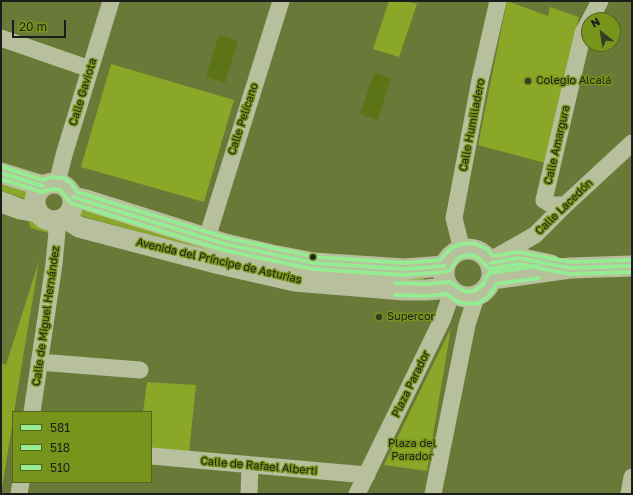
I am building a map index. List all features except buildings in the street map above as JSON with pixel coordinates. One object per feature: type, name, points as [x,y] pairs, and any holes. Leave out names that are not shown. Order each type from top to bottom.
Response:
[{"type":"street","name":"Calle Gaviota","points":[[50,184],[90,69],[111,1]]},
{"type":"street","name":"Calle Pelícano","points":[[207,238],[280,1]]},
{"type":"street","name":"Calle Humilladero","points":[[462,250],[454,218],[480,80],[498,1]]},
{"type":"street","name":"Calle Amargura","points":[[594,12],[600,1]]},
{"type":"street","points":[[1,38],[90,69]]},
{"type":"street","name":"Calle Amargura","points":[[565,205],[552,205],[544,200],[581,42]]},
{"type":"street","name":"Calle Lacedón","points":[[491,268],[535,235],[632,143]]},
{"type":"street","points":[[1,173],[67,187],[73,197],[73,205],[70,212],[61,219],[52,221],[46,219],[38,212],[36,205],[38,191],[50,184]]},
{"type":"street","name":"Avenida del Príncipe de Asturias","points":[[73,197],[207,238],[272,255],[314,263],[404,269],[445,266]]},
{"type":"street","points":[[1,202],[20,209],[38,212]]},
{"type":"street","name":"Avenida del Príncipe de Asturias","points":[[61,219],[79,227],[220,264],[295,281],[404,290],[450,290]]},
{"type":"street","name":"Calle de Miguel Hernández","points":[[32,411],[61,219]]},
{"type":"street","points":[[535,235],[542,264]]},
{"type":"street","points":[[462,250],[473,250],[484,254],[491,268],[489,286],[483,293],[468,298],[459,296],[450,290],[445,281],[444,273],[445,266],[449,258],[462,250]]},
{"type":"street","points":[[491,268],[518,258],[542,264],[570,268]]},
{"type":"street","points":[[491,268],[632,266]]},
{"type":"street","name":"Plaza Parador","points":[[357,494],[443,318],[450,290]]},
{"type":"street","points":[[433,494],[467,325],[476,296]]},
{"type":"street","points":[[39,362],[140,370]]},
{"type":"street","name":"Calle de Rafael Alberti","points":[[152,456],[367,475]]},
{"type":"street","points":[[249,494],[250,465]]},
{"type":"street","points":[[629,494],[632,477]]},
{"type":"street","points":[[19,494],[21,483]]},
{"type":"green space","points":[[389,1],[407,1],[417,4],[399,57],[373,49]]},
{"type":"green space","name":"Colegio Alcalá","points":[[507,1],[548,16],[550,7],[579,17],[545,163],[478,145]]},
{"type":"green space","points":[[111,64],[234,100],[204,202],[81,167]]},
{"type":"green space","points":[[1,181],[32,190],[29,200],[1,191]]},
{"type":"green space","points":[[80,206],[424,276],[424,282],[297,275],[78,215]]},
{"type":"green space","points":[[23,208],[54,217],[49,233],[31,228]]},
{"type":"green space","points":[[39,261],[14,411],[12,411],[12,427],[1,494],[1,363],[6,365]]},
{"type":"green space","name":"Plaza del Parador","points":[[451,328],[427,471],[384,465]]},
{"type":"green space","points":[[147,382],[196,385],[189,453],[152,450],[152,411],[143,411]]},
{"type":"shaded area","points":[[219,35],[238,41],[225,83],[206,77]]},
{"type":"shaded area","points":[[374,73],[391,78],[378,120],[360,114]]},
{"type":"transit line","name":"510","points":[[3,167],[43,180],[51,177],[64,178],[71,183],[77,192],[227,238],[315,257],[404,263],[441,260],[452,248],[461,244],[473,243],[487,249],[493,256],[518,252],[570,262],[632,260]]},
{"type":"transit line","name":"581","points":[[1,173],[43,186]]},
{"type":"transit line","name":"518","points":[[1,179],[42,192],[53,189],[60,190],[71,203],[223,250],[313,269],[404,275],[445,272],[450,270],[458,258],[472,255],[480,259],[490,269],[518,264],[570,274],[632,272]]},
{"type":"transit line","name":"581","points":[[73,197],[225,244],[314,263],[404,269],[445,266]]},
{"type":"transit line","name":"581","points":[[491,263],[518,258],[570,268],[632,266]]},
{"type":"transit line","name":"510","points":[[395,283],[426,284],[450,282],[468,292],[479,288],[490,273],[537,266]]},
{"type":"transit line","name":"518","points":[[395,295],[426,296],[447,294],[457,302],[469,304],[478,303],[487,298],[496,284],[539,278]]},
{"type":"place","name":"Colegio Alcalá","points":[[528,81]]},
{"type":"place","name":"Supercor","points":[[379,317]]}]
